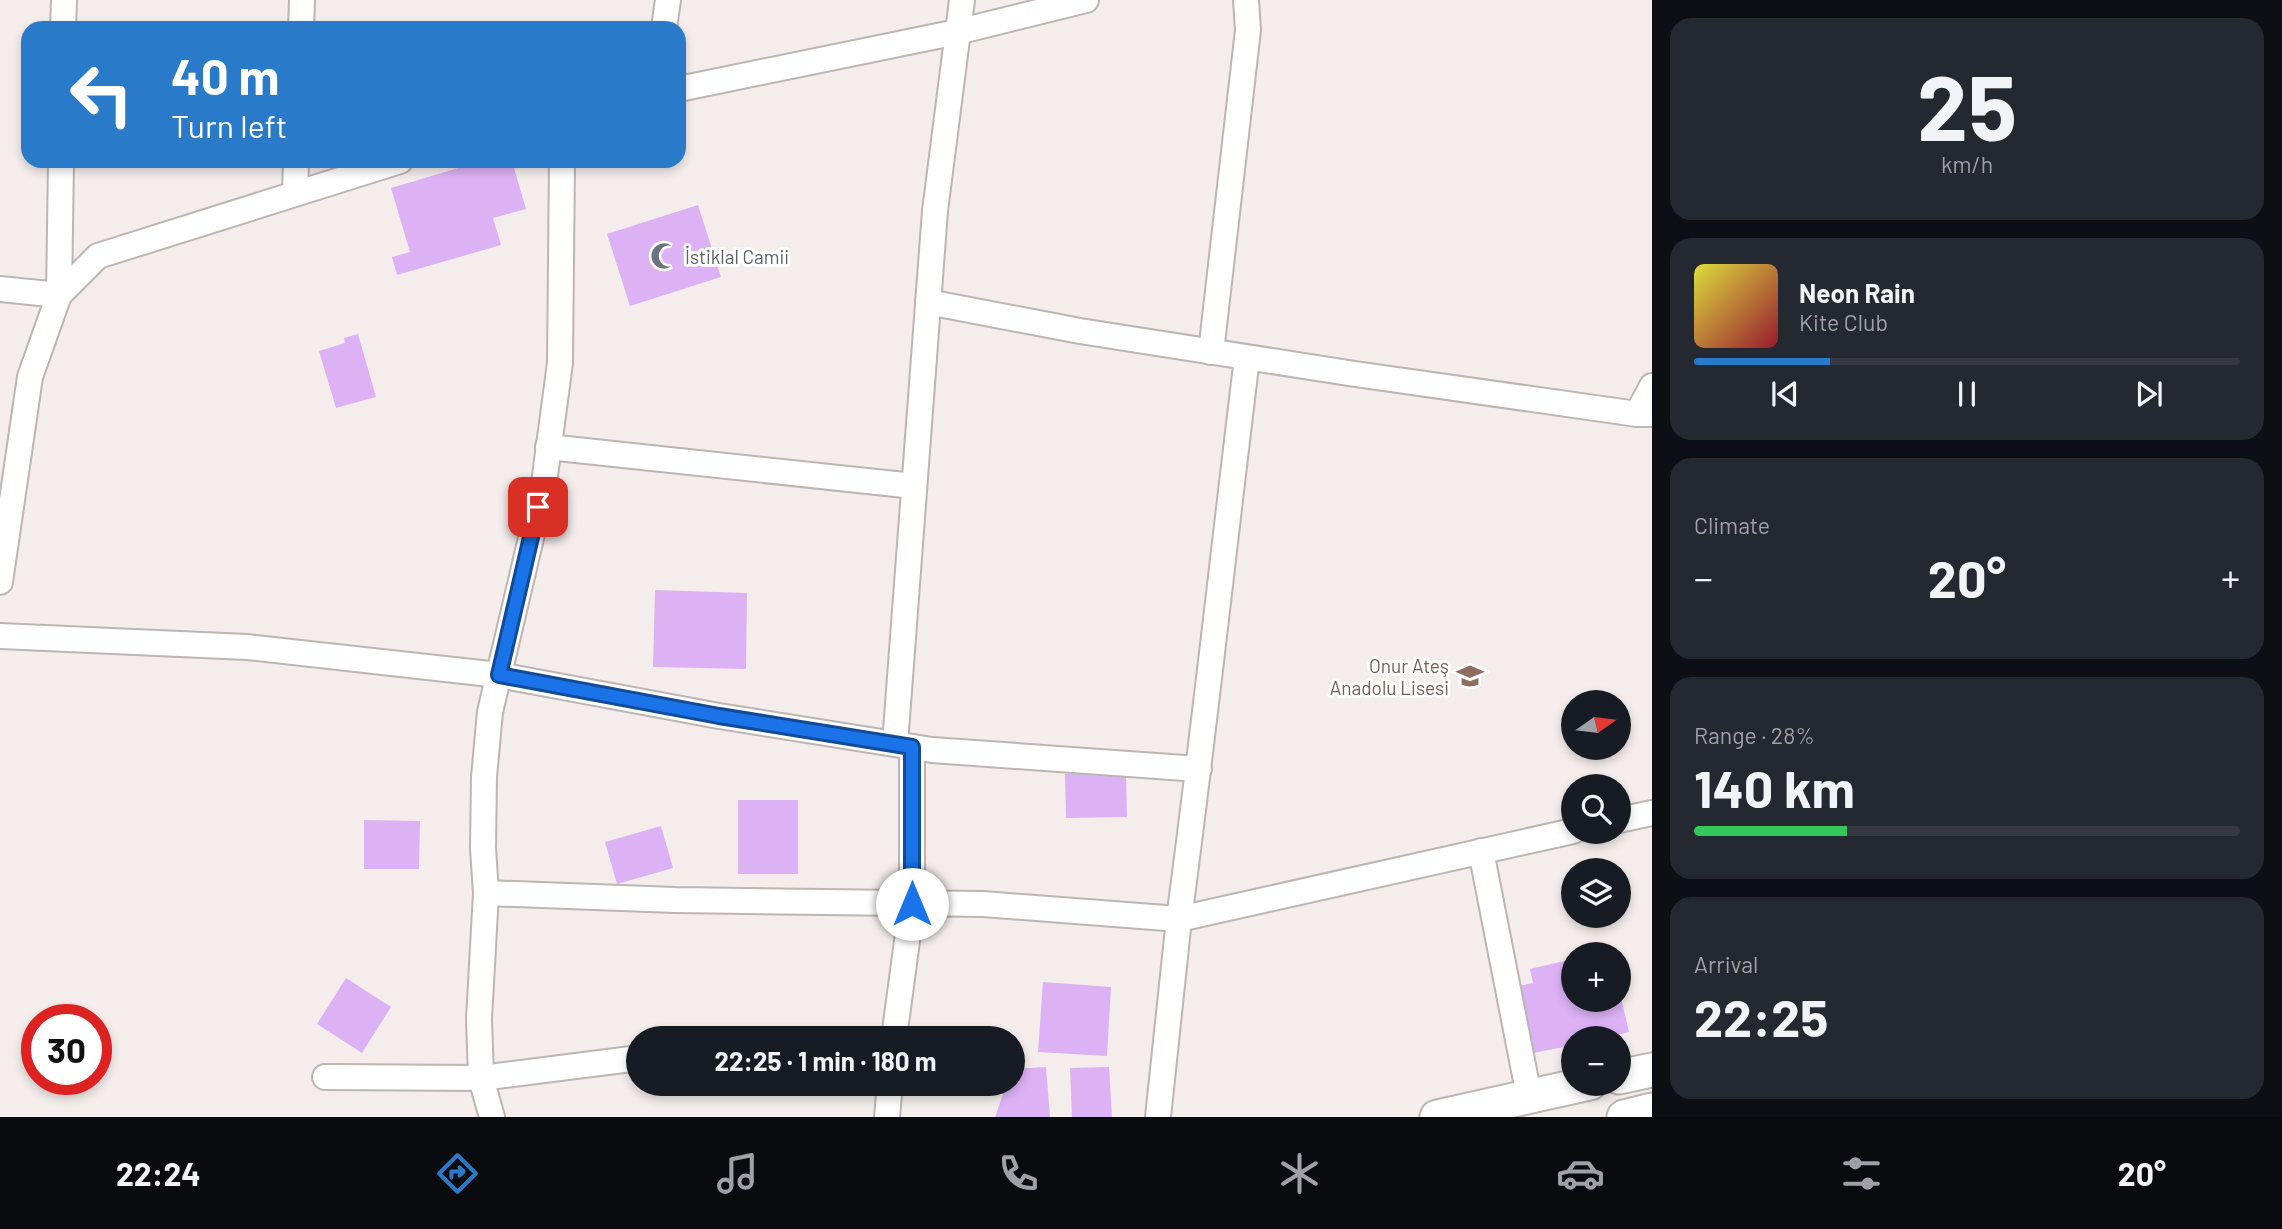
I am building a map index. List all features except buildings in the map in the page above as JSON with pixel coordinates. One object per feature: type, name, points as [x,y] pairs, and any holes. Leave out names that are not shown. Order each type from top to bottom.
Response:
[{"type":"main road","points":[[1631,1074],[1652,1070]]},
{"type":"main road","points":[[1437,1117],[1561,1090]]},
{"type":"main road","points":[[1624,1117],[1652,1110]]},
{"type":"street","points":[[63,21],[64,0]]},
{"type":"street","points":[[301,21],[302,0]]},
{"type":"street","points":[[665,21],[668,0]]},
{"type":"street","points":[[896,1026],[912,904],[903,745],[914,486],[935,211],[962,0]]},
{"type":"street","points":[[686,88],[957,32],[1086,0]]},
{"type":"street","points":[[1211,352],[1248,30],[1246,0]]},
{"type":"street","points":[[0,582],[30,377],[59,295],[61,168]]},
{"type":"street","points":[[295,193],[296,168]]},
{"type":"street","points":[[59,295],[98,256],[377,168]]},
{"type":"street","points":[[492,1117],[481,1078],[479,1019],[486,893],[483,848],[484,777],[490,712],[544,483],[560,363],[562,168]]},
{"type":"street","points":[[0,289],[59,295]]},
{"type":"street","points":[[928,302],[1080,331],[1247,358],[1644,414],[1652,386]]},
{"type":"street","points":[[1158,1117],[1179,919],[1247,358]]},
{"type":"street","points":[[548,447],[914,486]]},
{"type":"street","points":[[0,636],[247,648],[499,675],[706,713],[946,751],[1199,769]]},
{"type":"street","points":[[1631,817],[1652,813]]},
{"type":"street","points":[[486,893],[661,900],[983,904],[1179,919],[1561,834]]},
{"type":"street","points":[[1481,851],[1530,1097]]},
{"type":"street","points":[[325,1077],[481,1078],[626,1060]]},
{"type":"street","points":[[887,1117],[889,1096]]},
{"type":"place","name":"İstiklal Camii","points":[[664,256]]},
{"type":"place","name":"Onur Ateş Anadolu Lisesi","points":[[1470,676]]},
{"type":"route","points":[[538,507],[499,675],[719,716],[912,747],[912,904]]}]
